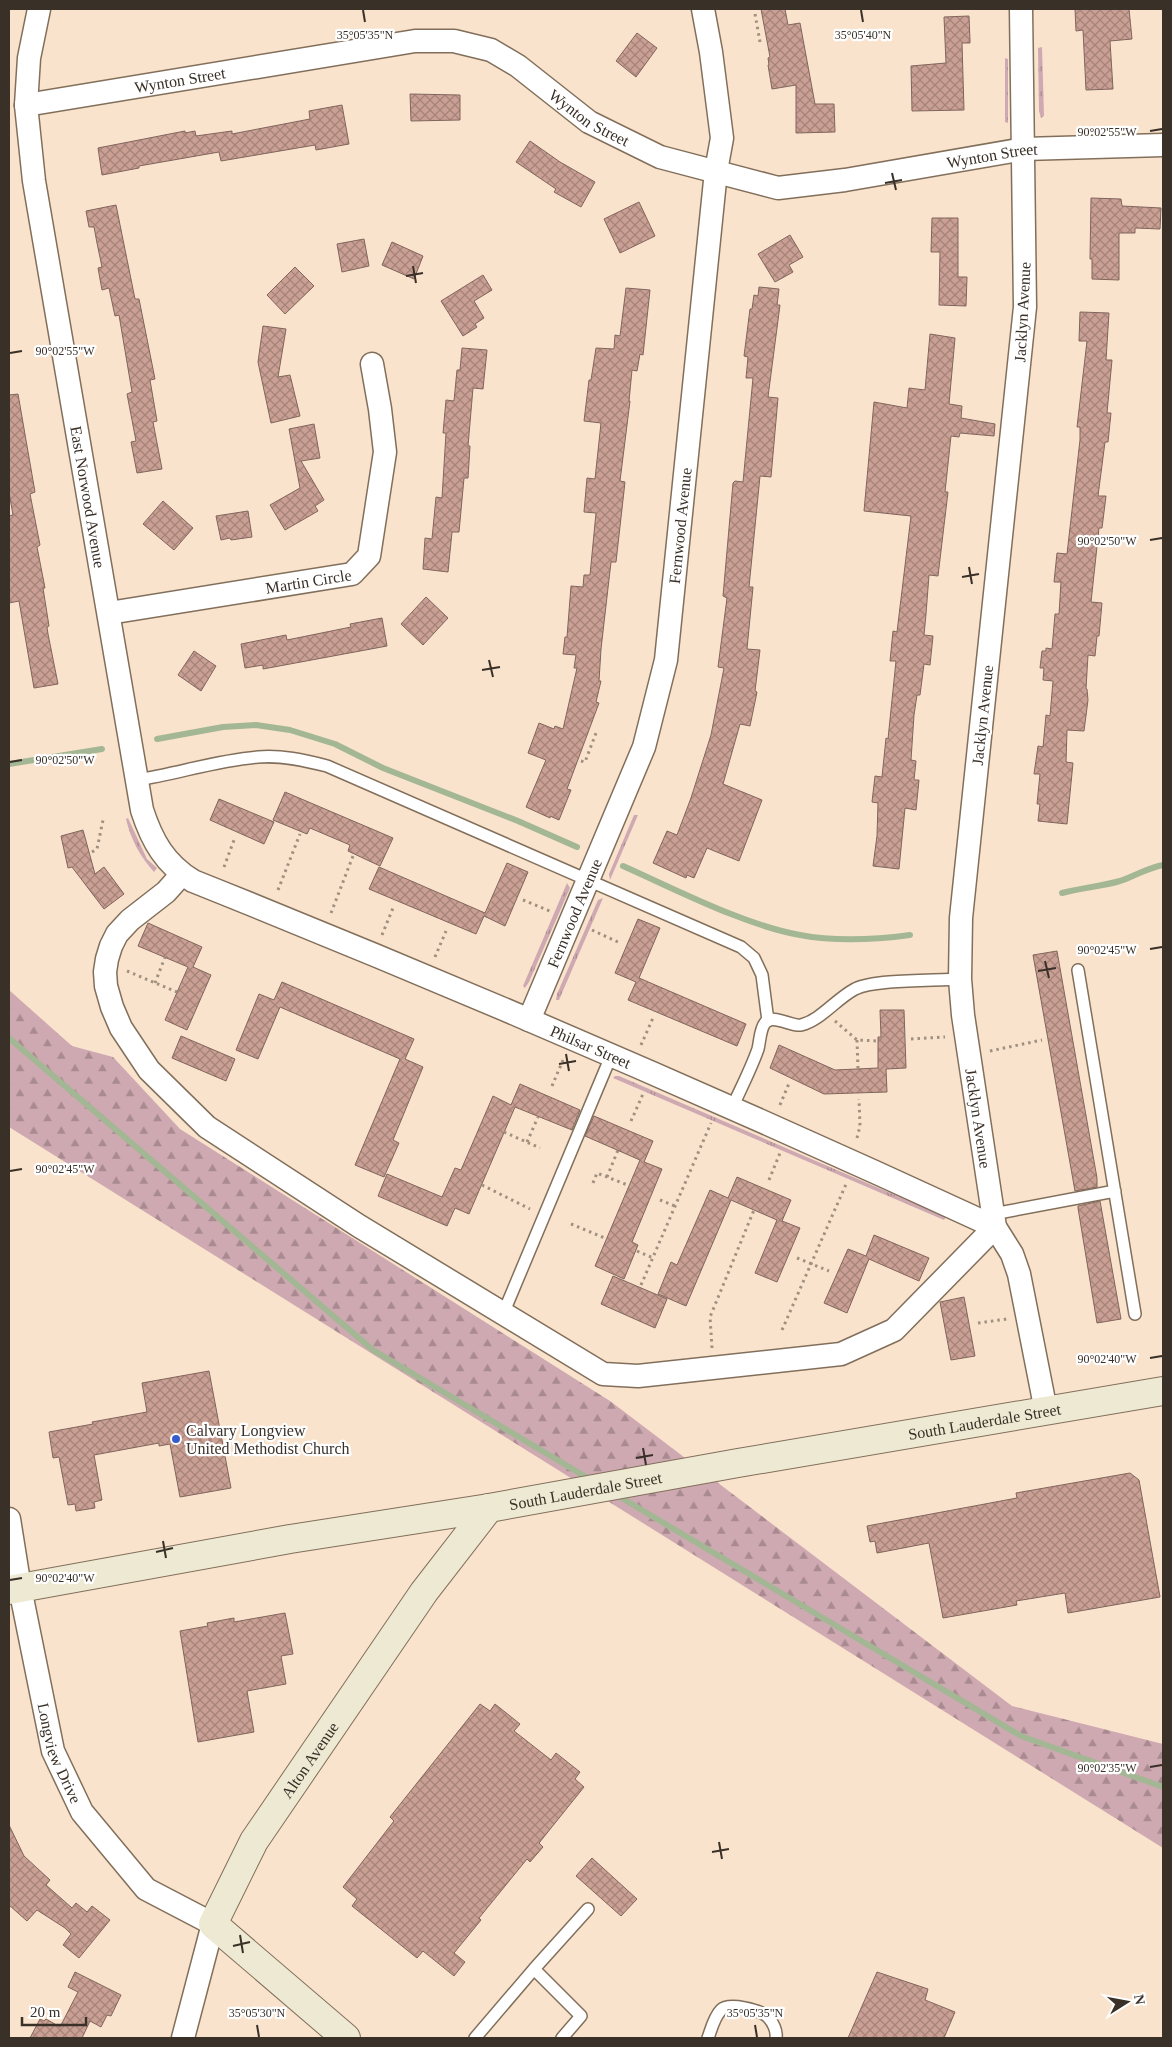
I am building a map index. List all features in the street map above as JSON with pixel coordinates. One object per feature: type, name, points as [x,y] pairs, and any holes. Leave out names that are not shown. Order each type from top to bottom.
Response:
[{"type":"street","name":"East Norwood Avenue","points":[[38,9],[29,58],[26,106],[34,181],[142,810],[152,838],[161,852],[182,874]]},
{"type":"street","name":"Fernwood Avenue","points":[[529,1020],[644,747],[666,660],[716,171],[722,138],[703,9]]},
{"type":"street","name":"Jacklyn Avenue","points":[[1022,9],[1025,307],[961,918],[960,979],[963,1015],[994,1221],[1012,1254],[1019,1274],[1046,1411]]},
{"type":"street","name":"Wynton Street","points":[[26,106],[416,41],[454,41],[491,50],[518,66],[589,122],[660,157],[778,188],[845,180],[1024,149],[1163,145]]},
{"type":"street","name":"Martin Circle","points":[[109,613],[352,574],[369,556],[385,452],[372,364]]},
{"type":"street","name":"Philsar Street","points":[[182,874],[193,881],[311,928],[529,1020],[994,1221]]},
{"type":"street","points":[[182,874],[166,892],[130,920],[117,934],[107,959],[105,972],[106,986],[112,1007],[121,1028],[149,1070],[207,1127],[359,1226],[603,1374],[638,1376],[841,1354],[894,1330],[994,1221]]},
{"type":"street","name":"South Lauderdale Street","points":[[15,1589],[290,1539],[489,1508],[738,1463],[1163,1391]]},
{"type":"street","name":"Alton Avenue","points":[[183,2038],[213,1924],[254,1841],[348,1700],[424,1592],[489,1508]]},
{"type":"street","name":"Longview Drive","points":[[9,1519],[15,1589],[53,1751],[82,1812],[146,1889],[213,1924]]},
{"type":"street","points":[[213,1924],[346,2038]]},
{"type":"lane","points":[[136,780],[224,762],[259,757],[303,760],[327,766],[588,882],[741,947],[754,958],[762,975],[768,1020]]},
{"type":"lane","points":[[1078,970],[1135,1314]]},
{"type":"lane","points":[[732,1108],[758,1049],[764,1024],[768,1020],[774,1019],[799,1026],[812,1021],[840,998],[857,988],[889,982],[960,979]]},
{"type":"lane","points":[[503,1314],[611,1056]]},
{"type":"lane","points":[[994,1221],[1115,1191]]},
{"type":"lane","points":[[475,2038],[588,1908]]},
{"type":"lane","points":[[534,1969],[581,2016],[562,2038]]},
{"type":"lane","points":[[708,2038],[720,2010],[732,2006],[762,2013],[774,2028],[776,2038]]},
{"type":"path","points":[[755,14],[760,42]]},
{"type":"path","points":[[581,761],[585,762],[596,733]]},
{"type":"path","points":[[92,852],[97,849],[103,820]]},
{"type":"path","points":[[278,890],[300,834]]},
{"type":"path","points":[[224,867],[234,840]]},
{"type":"path","points":[[331,913],[353,856]]},
{"type":"path","points":[[523,900],[552,912]]},
{"type":"path","points":[[382,935],[393,908]]},
{"type":"path","points":[[435,958],[446,930]]},
{"type":"path","points":[[592,930],[620,943]]},
{"type":"path","points":[[155,984],[165,957]]},
{"type":"path","points":[[122,969],[177,992]]},
{"type":"path","points":[[824,1011],[857,1040],[878,1041]]},
{"type":"path","points":[[641,1046],[653,1018]]},
{"type":"path","points":[[911,1039],[945,1037]]},
{"type":"path","points":[[857,1040],[858,1069]]},
{"type":"path","points":[[990,1052],[1042,1040]]},
{"type":"path","points":[[552,1086],[562,1060]]},
{"type":"path","points":[[780,1105],[790,1081]]},
{"type":"path","points":[[631,1121],[643,1094]]},
{"type":"path","points":[[857,1138],[860,1126],[859,1099]]},
{"type":"path","points":[[527,1142],[538,1117]]},
{"type":"path","points":[[642,1285],[711,1123]]},
{"type":"path","points":[[504,1132],[540,1148]]},
{"type":"path","points":[[607,1177],[618,1150]]},
{"type":"path","points":[[769,1180],[780,1152]]},
{"type":"path","points":[[592,1183],[597,1173],[630,1186]]},
{"type":"path","points":[[782,1330],[813,1264],[847,1181]]},
{"type":"path","points":[[482,1185],[544,1216]]},
{"type":"path","points":[[660,1200],[675,1206]]},
{"type":"path","points":[[713,1368],[710,1317],[754,1210]]},
{"type":"path","points":[[571,1224],[607,1239]]},
{"type":"path","points":[[637,1251],[653,1258]]},
{"type":"path","points":[[797,1258],[829,1271]]},
{"type":"path","points":[[978,1323],[1008,1318]]},
{"type":"green space","points":[[1042,47],[1044,116],[1041,118],[1039,111],[1038,48]]},
{"type":"green space","points":[[1005,58],[1008,59],[1008,123],[1005,122]]},
{"type":"green space","points":[[634,815],[638,815],[610,880],[609,874]]},
{"type":"green space","points":[[128,818],[147,859],[157,868],[154,872],[144,860],[133,841],[126,819]]},
{"type":"green space","points":[[567,883],[570,888],[525,988],[523,986]]},
{"type":"green space","points":[[603,898],[559,1000],[556,1000],[598,900]]},
{"type":"green space","points":[[9,990],[72,1046],[113,1057],[180,1129],[610,1401],[1012,1706],[1163,1744],[1163,1848],[9,1127]]},
{"type":"green space","points":[[619,1076],[946,1217],[944,1220],[613,1078]]},
{"type":"building","points":[[761,9],[785,9],[788,25],[800,23],[815,104],[834,104],[835,132],[796,133],[796,85],[772,89],[768,65],[768,58],[770,57]]},
{"type":"building","points":[[1075,9],[1129,9],[1132,39],[1110,41],[1113,89],[1086,90],[1083,30],[1076,31]]},
{"type":"building","points":[[969,16],[970,43],[962,43],[964,110],[912,111],[911,66],[946,63],[944,17]]},
{"type":"building","points":[[637,33],[657,48],[636,77],[616,61]]},
{"type":"building","points":[[410,94],[460,95],[460,120],[411,121]]},
{"type":"building","points":[[342,105],[349,144],[316,150],[315,145],[221,161],[219,152],[139,166],[139,168],[102,175],[98,148],[185,131],[185,133],[195,131],[196,136],[232,131],[232,134],[310,119],[309,111]]},
{"type":"building","points":[[530,141],[560,162],[595,182],[581,207],[554,192],[556,189],[516,162]]},
{"type":"building","points":[[1091,198],[1121,199],[1122,206],[1161,208],[1160,229],[1135,228],[1135,233],[1119,233],[1119,280],[1092,279],[1092,259],[1090,259]]},
{"type":"building","points":[[639,202],[655,236],[620,253],[604,219]]},
{"type":"building","points":[[116,205],[135,299],[139,299],[155,379],[150,380],[157,421],[153,422],[162,469],[137,473],[131,442],[136,441],[127,394],[132,392],[119,315],[115,316],[109,288],[102,290],[98,268],[102,267],[94,227],[89,227],[86,211]]},
{"type":"building","points":[[932,218],[958,218],[958,277],[967,277],[966,306],[939,305],[940,252],[931,252]]},
{"type":"building","points":[[790,235],[803,257],[789,265],[793,272],[775,282],[758,254]]},
{"type":"building","points":[[364,239],[369,266],[342,272],[337,244]]},
{"type":"building","points":[[392,242],[423,256],[414,279],[382,265]]},
{"type":"building","points":[[295,267],[314,286],[285,314],[267,295]]},
{"type":"building","points":[[483,275],[492,290],[474,301],[484,318],[475,324],[477,327],[463,336],[441,301]]},
{"type":"building","points":[[759,287],[779,289],[777,305],[780,305],[768,397],[778,398],[771,477],[760,476],[749,587],[753,587],[747,649],[760,650],[755,691],[757,692],[750,726],[740,724],[723,784],[762,800],[739,861],[707,848],[694,878],[687,875],[686,878],[653,863],[667,831],[677,835],[691,798],[711,735],[724,668],[718,667],[727,598],[723,596],[733,483],[735,481],[743,482],[753,378],[746,378],[748,357],[744,356],[750,309],[752,309],[754,295],[758,296]]},
{"type":"building","points":[[626,288],[650,290],[643,355],[640,354],[637,371],[632,370],[620,481],[625,482],[616,562],[611,562],[601,649],[599,681],[601,681],[596,702],[599,703],[567,789],[571,790],[559,820],[526,807],[546,760],[528,753],[539,723],[554,729],[555,726],[563,729],[577,668],[574,668],[576,655],[563,654],[565,637],[567,637],[571,586],[583,587],[584,575],[590,575],[596,513],[584,512],[587,478],[595,479],[601,423],[584,421],[589,380],[591,380],[596,348],[614,349],[615,335],[620,336]]},
{"type":"building","points":[[1080,312],[1109,313],[1106,360],[1112,360],[1107,413],[1111,413],[1108,442],[1105,442],[1098,496],[1106,496],[1102,528],[1099,528],[1091,602],[1102,603],[1099,636],[1097,636],[1095,656],[1088,655],[1086,689],[1088,700],[1084,731],[1067,730],[1066,762],[1073,763],[1067,824],[1038,821],[1040,804],[1037,804],[1040,774],[1034,774],[1038,746],[1043,747],[1046,715],[1050,716],[1053,681],[1043,680],[1044,668],[1040,668],[1042,651],[1046,651],[1046,648],[1052,649],[1055,614],[1059,614],[1061,582],[1054,582],[1057,553],[1067,554],[1080,440],[1080,427],[1077,427],[1087,341],[1079,341]]},
{"type":"building","points":[[263,326],[286,329],[278,377],[290,375],[300,416],[271,423],[258,362]]},
{"type":"building","points":[[930,334],[955,338],[949,404],[962,406],[961,418],[995,424],[994,436],[960,433],[959,437],[951,436],[945,492],[948,492],[938,576],[929,575],[924,635],[933,636],[930,665],[924,664],[920,695],[917,695],[914,715],[911,760],[916,761],[914,780],[919,780],[916,810],[905,808],[899,869],[873,866],[877,836],[878,803],[872,802],[875,776],[882,777],[886,738],[888,739],[896,661],[890,661],[893,631],[897,632],[911,516],[864,511],[874,402],[907,408],[909,388],[925,390]]},
{"type":"building","points":[[462,348],[487,350],[483,389],[473,388],[468,446],[470,446],[468,478],[464,478],[459,532],[452,532],[448,572],[423,569],[425,538],[432,539],[436,497],[442,498],[446,433],[443,433],[446,400],[454,401],[457,370],[460,370]]},
{"type":"building","points":[[18,394],[35,492],[30,494],[40,545],[37,547],[45,588],[43,588],[49,626],[47,627],[48,634],[58,684],[34,688],[19,601],[9,603],[9,516],[13,515],[9,492],[9,395]]},
{"type":"building","points":[[314,424],[320,458],[301,461],[324,500],[315,506],[318,511],[285,530],[270,505],[300,488],[289,429]]},
{"type":"building","points":[[163,501],[193,528],[174,550],[143,524]]},
{"type":"building","points":[[248,511],[252,537],[221,540],[216,516]]},
{"type":"building","points":[[426,597],[448,618],[423,645],[401,624]]},
{"type":"building","points":[[382,618],[387,646],[263,669],[263,665],[245,668],[241,644],[286,635],[287,640],[351,627],[350,624]]},
{"type":"building","points":[[194,651],[216,666],[201,691],[178,675]]},
{"type":"building","points":[[285,792],[393,838],[380,866],[348,851],[350,845],[310,828],[307,834],[273,820]]},
{"type":"building","points":[[219,799],[274,822],[264,844],[210,820]]},
{"type":"building","points":[[83,830],[95,874],[104,867],[124,894],[104,909],[72,867],[68,868],[61,836]]},
{"type":"building","points":[[507,863],[528,872],[505,926],[484,916],[476,934],[369,889],[379,867],[485,913]]},
{"type":"building","points":[[638,919],[660,928],[639,978],[746,1024],[737,1046],[628,1000],[636,982],[615,973]]},
{"type":"building","points":[[148,923],[202,947],[193,967],[211,975],[187,1030],[165,1020],[188,967],[138,946]]},
{"type":"building","points":[[1057,951],[1097,1178],[1097,1187],[1075,1191],[1033,955]]},
{"type":"building","points":[[282,982],[414,1039],[405,1059],[423,1067],[393,1140],[399,1143],[384,1177],[355,1165],[400,1059],[280,1007],[258,1059],[236,1050],[259,994],[274,1000]]},
{"type":"building","points":[[880,1010],[904,1010],[906,1068],[886,1069],[887,1092],[824,1094],[770,1068],[779,1045],[835,1070],[878,1068],[878,1037],[881,1037]]},
{"type":"building","points":[[181,1036],[235,1059],[226,1081],[172,1058]]},
{"type":"building","points":[[520,1084],[580,1110],[572,1130],[515,1107],[469,1214],[455,1208],[447,1226],[378,1196],[387,1174],[442,1197],[455,1168],[461,1170],[493,1096],[511,1105]]},
{"type":"building","points":[[594,1116],[653,1141],[644,1162],[662,1169],[632,1242],[638,1245],[624,1279],[595,1266],[640,1160],[585,1136]]},
{"type":"building","points":[[737,1177],[791,1200],[782,1221],[800,1228],[777,1282],[755,1273],[777,1220],[731,1200],[686,1306],[658,1294],[671,1262],[677,1265],[710,1190],[728,1198]]},
{"type":"building","points":[[1100,1201],[1121,1319],[1097,1323],[1078,1206]]},
{"type":"building","points":[[874,1235],[929,1258],[919,1281],[869,1259],[847,1313],[824,1303],[848,1249],[866,1256]]},
{"type":"building","points":[[613,1276],[667,1299],[655,1328],[601,1304]]},
{"type":"building","points":[[964,1297],[975,1356],[951,1360],[940,1302]]},
{"type":"building","points":[[209,1371],[231,1488],[180,1497],[170,1444],[159,1446],[159,1443],[94,1455],[102,1500],[94,1502],[95,1508],[76,1511],[75,1504],[68,1505],[59,1457],[53,1458],[49,1432],[147,1412],[142,1383]]},
{"type":"building","points":[[1130,1473],[1139,1480],[1160,1597],[1068,1613],[1065,1593],[1016,1601],[1017,1605],[943,1618],[929,1543],[877,1553],[875,1541],[870,1542],[867,1526],[1017,1498],[1016,1493]]},
{"type":"building","points":[[285,1613],[293,1654],[281,1656],[286,1684],[247,1691],[254,1732],[198,1742],[180,1631],[208,1626],[207,1623],[234,1618],[234,1622]]},
{"type":"building","points":[[480,1704],[490,1711],[495,1704],[520,1724],[514,1731],[551,1760],[556,1753],[580,1772],[575,1779],[584,1787],[539,1843],[543,1847],[530,1862],[527,1859],[479,1918],[481,1920],[454,1953],[465,1962],[454,1976],[423,1951],[417,1958],[352,1906],[357,1899],[343,1887],[394,1821],[390,1817]]},
{"type":"building","points":[[9,1825],[24,1856],[50,1880],[46,1885],[72,1908],[76,1903],[87,1912],[92,1906],[110,1920],[79,1958],[63,1945],[71,1934],[65,1928],[37,1910],[27,1921],[9,1905]]},
{"type":"building","points":[[592,1858],[637,1899],[621,1916],[576,1876]]},
{"type":"building","points":[[75,1972],[121,1995],[111,2016],[107,2015],[101,2027],[90,2021],[82,2038],[30,2038],[40,2019],[44,2021],[46,2019],[60,2027],[78,1992],[68,1987]]},
{"type":"building","points":[[877,1972],[928,1989],[925,2000],[955,2012],[944,2038],[848,2038]]},
{"type":"waterway","points":[[157,739],[223,727],[256,725],[290,730],[335,744],[383,768],[518,821],[577,847]]},
{"type":"waterway","points":[[9,764],[102,749]]},
{"type":"waterway","points":[[1062,893],[1120,881],[1163,865]]},
{"type":"waterway","points":[[623,866],[711,906],[779,930],[800,935],[841,939],[869,939],[910,935]]},
{"type":"waterway","points":[[9,1038],[373,1350],[591,1480]]},
{"type":"waterway","points":[[615,1494],[1021,1736],[1163,1787]]},
{"type":"place","name":"Calvary Longview United Methodist Church","points":[[176,1439]]}]
